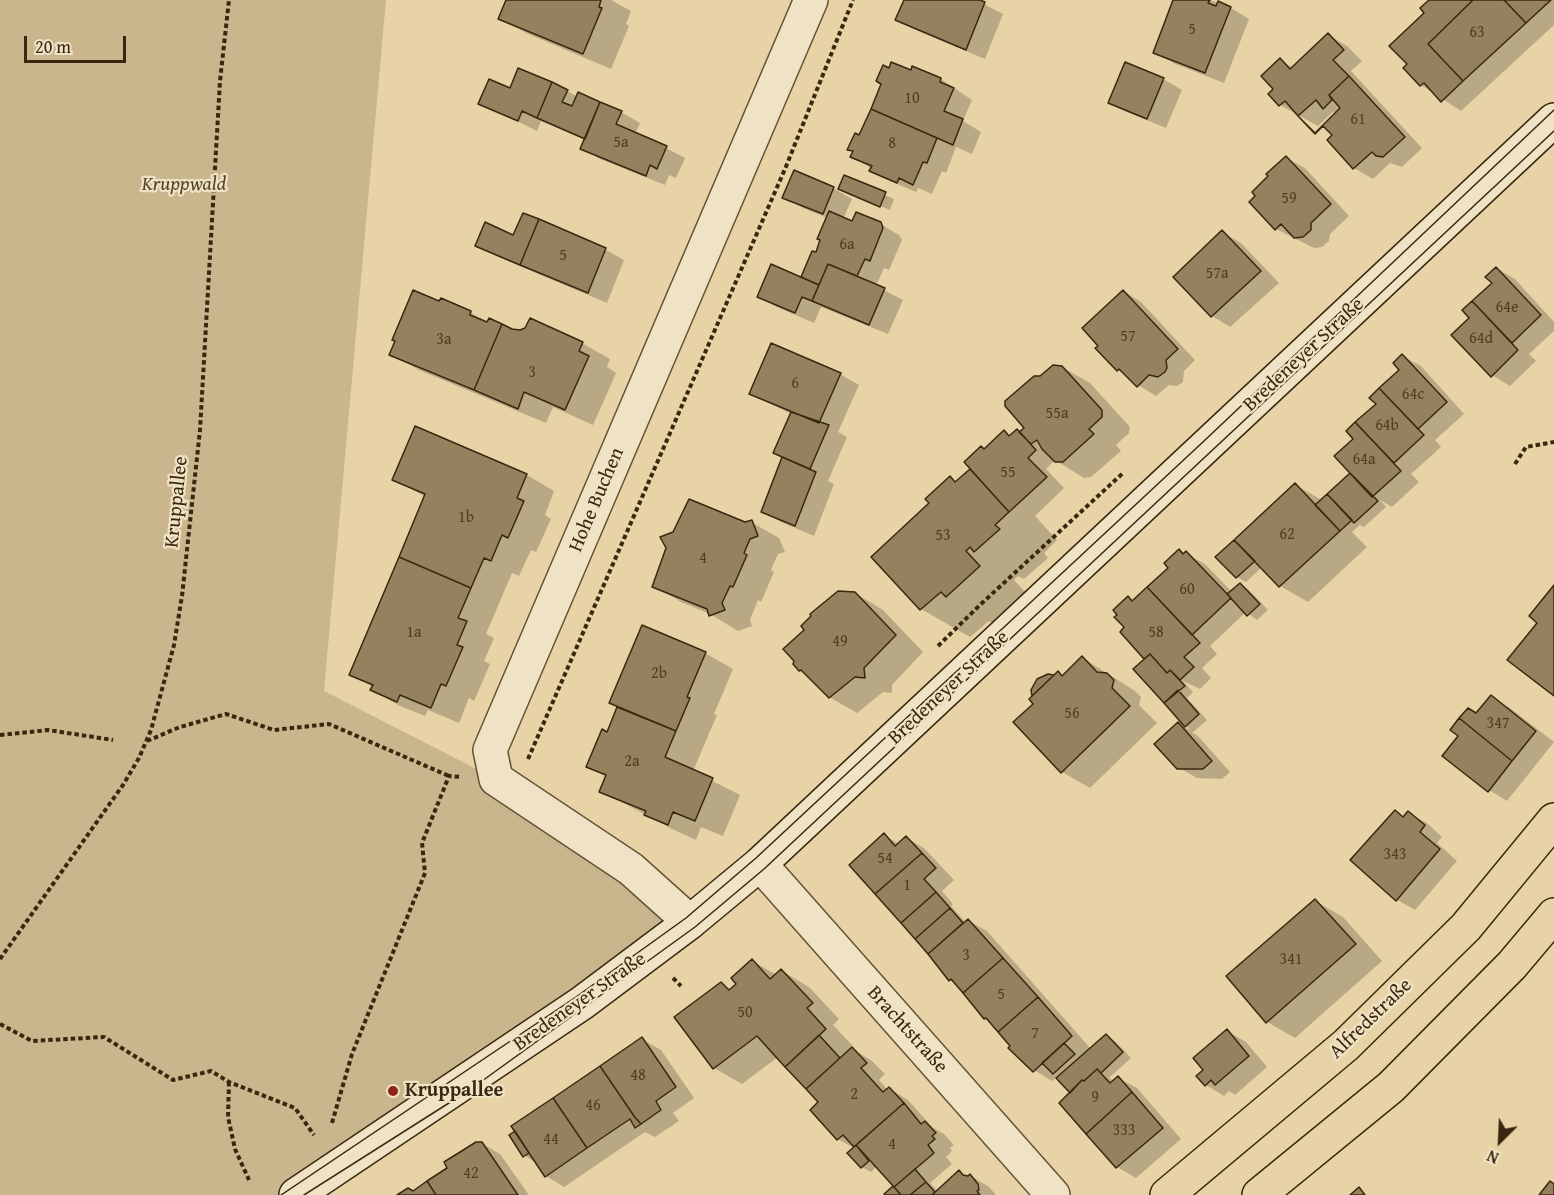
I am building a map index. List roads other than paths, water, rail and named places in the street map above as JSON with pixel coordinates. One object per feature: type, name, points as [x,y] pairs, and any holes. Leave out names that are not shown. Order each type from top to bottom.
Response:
[{"type":"main road","name":"Alfredstraße","points":[[1167,1195],[1346,1045],[1466,927],[1554,820]]},
{"type":"main road","points":[[1259,1195],[1390,1087],[1512,965],[1554,915]]},
{"type":"street","name":"Hohe Buchen","points":[[690,922],[631,869],[496,779],[490,750],[811,0]]},
{"type":"street","name":"Bredeneyer Straße","points":[[296,1195],[582,1004],[690,922],[760,864],[1554,120]]},
{"type":"street","name":"Brachtstraße","points":[[760,864],[1053,1195]]},
{"type":"tram line","points":[[281,1195],[576,997],[686,918],[756,858],[1204,441],[1554,110]]},
{"type":"tram line","points":[[304,1195],[471,1089],[695,927],[764,869],[1554,131]]},
{"type":"place","name":"Kruppallee","points":[[393,1091]]},
{"type":"park label","name":"Kruppwald","points":[[184,185]]}]
